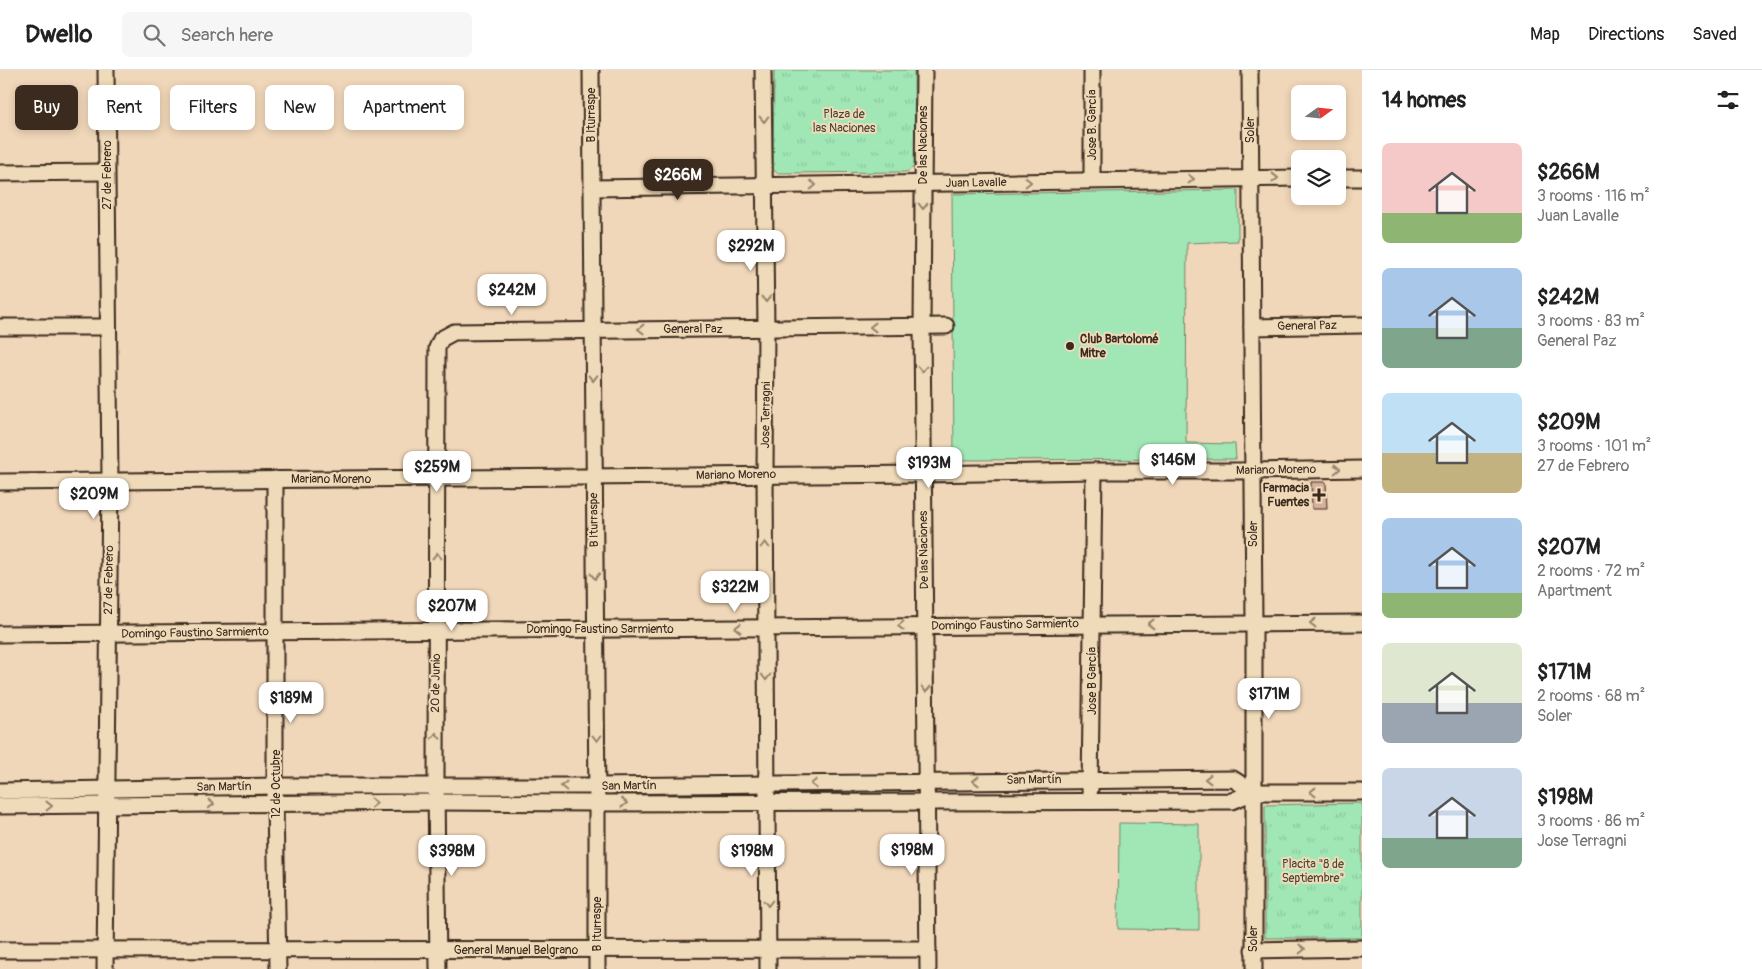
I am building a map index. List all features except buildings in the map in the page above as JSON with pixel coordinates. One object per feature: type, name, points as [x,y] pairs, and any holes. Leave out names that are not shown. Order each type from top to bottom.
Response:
[{"type":"street","name":"27 de Febrero","points":[[106,70],[110,481],[106,969]]},
{"type":"street","name":"B Iturraspe","points":[[591,70],[597,969]]},
{"type":"street","name":"Jose Terragni","points":[[763,70],[766,328],[768,969]]},
{"type":"street","name":"De las Naciones","points":[[924,70],[922,327],[928,969]]},
{"type":"street","name":"Jose B. García","points":[[1092,70],[1092,180]]},
{"type":"street","name":"Soler","points":[[1250,70],[1254,624],[1254,969]]},
{"type":"street","points":[[0,173],[106,172]]},
{"type":"street","name":"Juan Lavalle","points":[[592,188],[1291,178]]},
{"type":"street","points":[[1346,178],[1362,178]]},
{"type":"street","name":"General Paz","points":[[1252,327],[1362,325]]},
{"type":"street","name":"General Paz","points":[[441,339],[454,332],[946,326]]},
{"type":"street","points":[[0,327],[108,327]]},
{"type":"street","name":"20 de Junio","points":[[438,969],[436,348],[441,339]]},
{"type":"street","name":"Mariano Moreno","points":[[0,482],[1253,471],[1362,468]]},
{"type":"street","name":"Jose B García","points":[[1089,802],[1091,780],[1094,471]]},
{"type":"street","name":"12 de Octubre","points":[[274,479],[276,632],[275,804],[278,969]]},
{"type":"street","name":"Domingo Faustino Sarmiento","points":[[0,634],[1362,623]]},
{"type":"street","name":"San Martín","points":[[0,806],[276,786],[766,785],[1233,779],[1253,792]]},
{"type":"street","name":"San Martín","points":[[0,791],[275,804],[1232,801],[1253,792],[1362,792]]},
{"type":"street","points":[[1253,950],[1362,948]]},
{"type":"street","name":"General Manuel Belgrano","points":[[0,950],[928,949]]},
{"type":"green space","name":"Plaza de las Naciones","points":[[774,70],[914,70],[915,166],[907,172],[777,173],[773,169]]},
{"type":"green space","name":"Club Bartolomé Mitre","points":[[1238,190],[1238,241],[1187,243],[1186,443],[1235,444],[1236,459],[954,460],[952,194]]},
{"type":"green space","name":"Placita \"8 de Septiembre\"","points":[[1362,803],[1362,938],[1265,938],[1265,805]]},
{"type":"green space","points":[[1119,823],[1199,824],[1199,930],[1118,929]]},
{"type":"place","name":"Club Bartolomé Mitre","points":[[1070,346]]},
{"type":"place","name":"Farmacia Fuentes","points":[[1319,495]]}]
